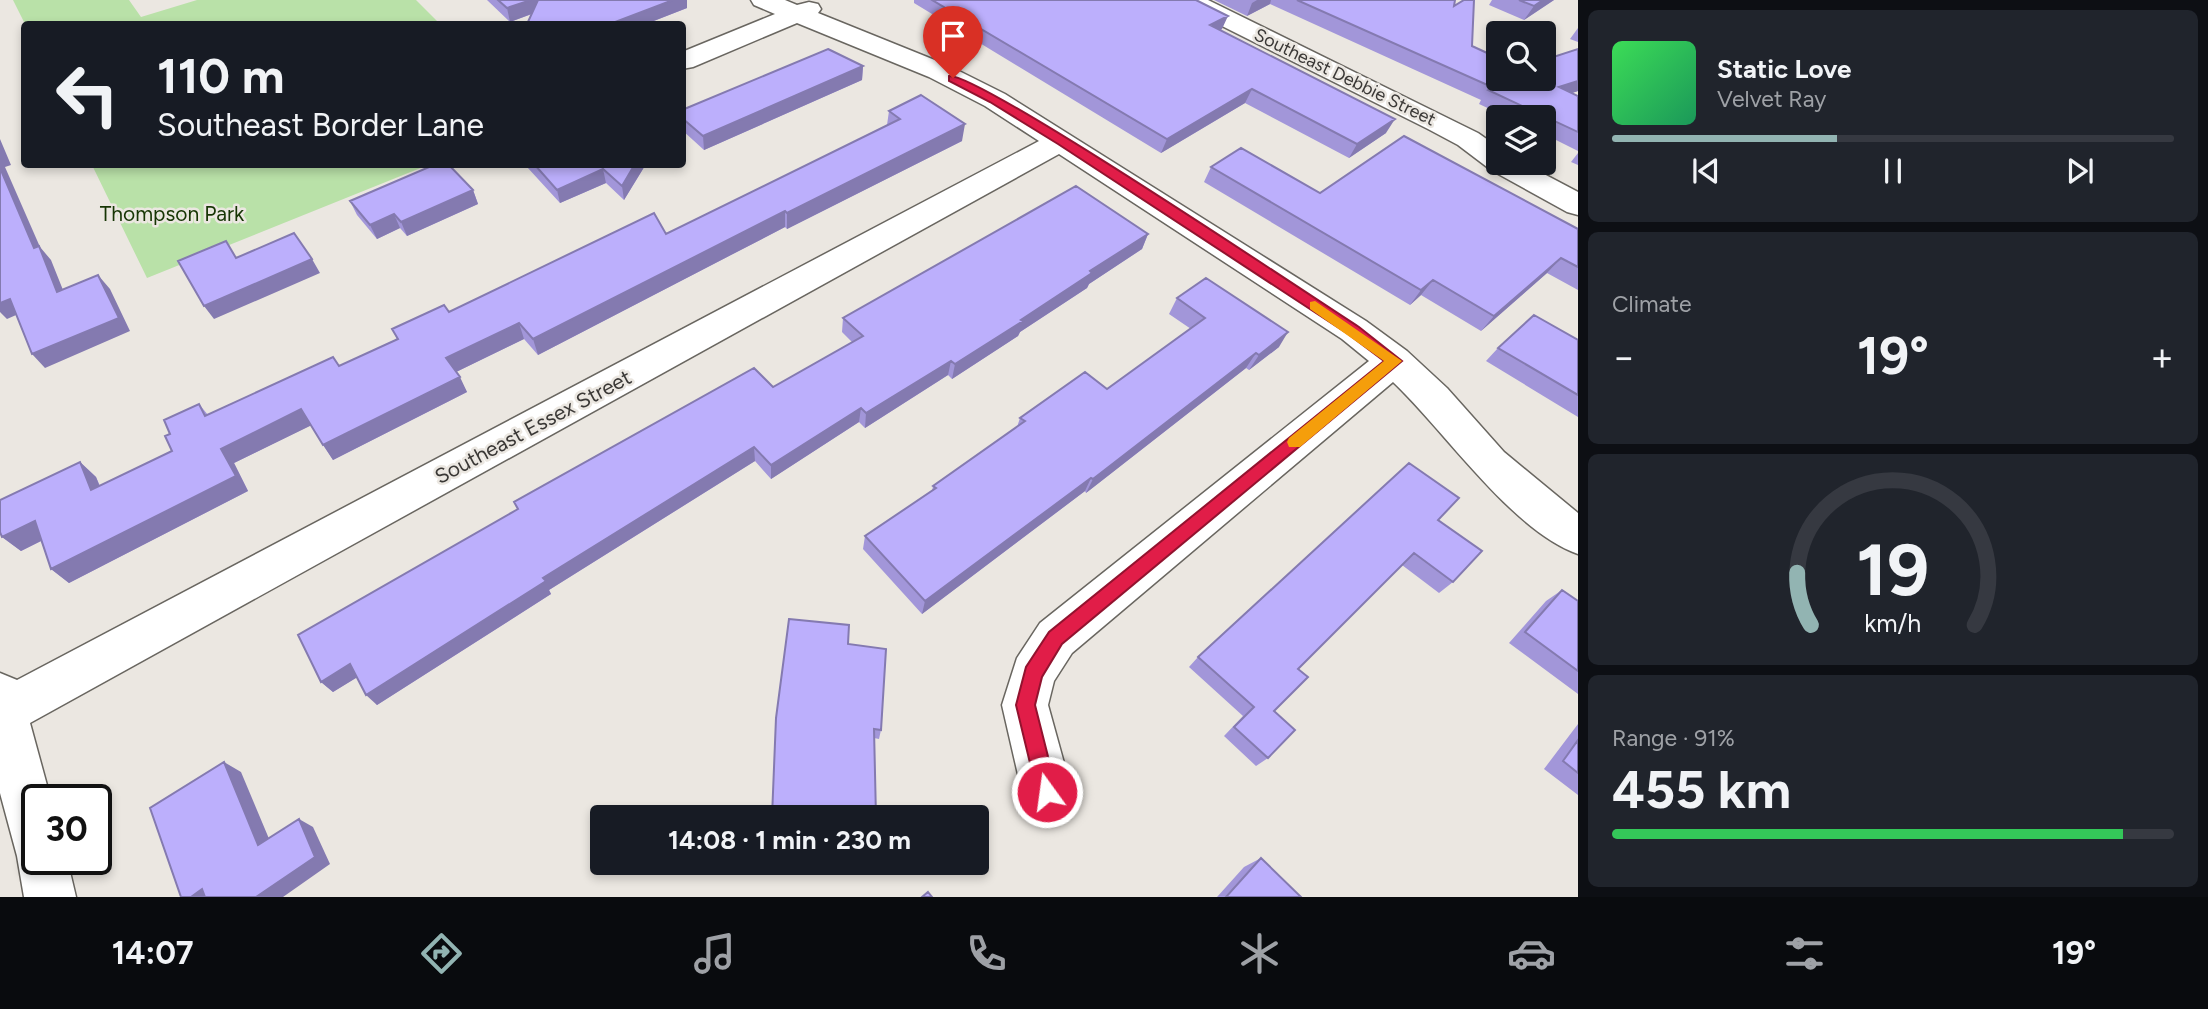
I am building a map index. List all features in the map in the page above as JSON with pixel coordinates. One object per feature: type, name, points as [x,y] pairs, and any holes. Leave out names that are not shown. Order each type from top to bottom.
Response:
[{"type":"street","points":[[763,0],[968,85],[1062,141],[1342,323],[1394,361],[1434,398],[1490,463],[1539,508],[1578,536]]},
{"type":"street","points":[[686,60],[831,0]]},
{"type":"street","name":"Southeast Debbie Street","points":[[1189,0],[1438,123],[1486,152]]},
{"type":"street","name":"Southeast Essex Street","points":[[2,703],[1062,141]]},
{"type":"street","name":"Southeast Debbie Street","points":[[1523,175],[1578,205]]},
{"type":"street","points":[[1047,792],[1025,705],[1033,673],[1056,638],[1394,361]]},
{"type":"street","points":[[2,703],[22,784]]},
{"type":"street","points":[[45,875],[50,897]]},
{"type":"green space","points":[[13,0],[129,0],[141,17],[197,0],[416,0],[437,21],[24,21]]},
{"type":"green space","name":"Thompson Park","points":[[93,168],[421,168],[147,278]]},
{"type":"building","points":[[498,0],[531,0],[507,8]]},
{"type":"building","points":[[538,0],[673,0],[618,21],[528,21]]},
{"type":"building","points":[[932,0],[1196,0],[1228,16],[1210,25],[1395,119],[1357,144],[1252,89],[1167,139]]},
{"type":"building","points":[[1297,0],[1455,0],[1454,6],[1464,0],[1474,0],[1472,46],[1486,52],[1486,84]]},
{"type":"building","points":[[1519,0],[1543,0],[1534,6]]},
{"type":"building","points":[[828,49],[863,66],[703,136],[686,121],[686,108]]},
{"type":"building","points":[[1578,49],[1578,81],[1559,87],[1578,96],[1578,132],[1556,122],[1556,105],[1520,105],[1490,91],[1556,91],[1556,56]]},
{"type":"building","points":[[921,95],[965,124],[787,213],[785,211],[533,339],[519,323],[446,358],[460,377],[323,445],[301,409],[221,449],[236,476],[51,569],[35,521],[2,537],[0,500],[80,462],[91,490],[172,451],[165,436],[170,434],[164,420],[199,404],[205,416],[333,357],[339,366],[398,339],[392,329],[444,305],[449,312],[654,213],[666,234],[900,119],[889,111]]},
{"type":"building","points":[[1404,136],[1578,229],[1578,267],[1561,258],[1494,316],[1433,280],[1421,290],[1211,167],[1241,148],[1320,193]]},
{"type":"building","points":[[0,168],[34,248],[39,246],[57,292],[98,275],[119,318],[32,354],[10,299],[0,303]]},
{"type":"building","points":[[427,168],[452,168],[473,190],[401,222],[394,214],[370,225],[350,201]]},
{"type":"building","points":[[538,168],[633,168],[622,186],[603,169],[557,190]]},
{"type":"building","points":[[1076,186],[1148,234],[1090,271],[1092,273],[1021,320],[1023,321],[955,364],[951,361],[866,413],[861,408],[771,465],[754,447],[543,578],[546,581],[366,695],[350,664],[321,682],[298,635],[518,509],[514,502],[754,368],[773,387],[863,336],[843,318]]},
{"type":"building","points":[[294,233],[312,259],[204,306],[178,261],[226,241],[236,258]]},
{"type":"building","points":[[1206,278],[1288,332],[1259,355],[1256,353],[1093,479],[925,601],[865,536],[936,488],[933,486],[1025,421],[1020,418],[1085,372],[1107,389],[1205,318],[1177,298]]},
{"type":"building","points":[[1534,315],[1578,340],[1578,395],[1498,348]]},
{"type":"building","points":[[1409,463],[1459,498],[1438,520],[1482,551],[1453,582],[1414,553],[1298,669],[1308,677],[1274,711],[1295,730],[1268,758],[1234,727],[1254,707],[1198,657]]},
{"type":"building","points":[[1562,590],[1578,601],[1578,671],[1525,632]]},
{"type":"building","points":[[789,619],[849,625],[848,644],[886,649],[881,730],[874,729],[876,805],[772,805],[776,718]]},
{"type":"building","points":[[1578,740],[1578,773],[1563,761]]},
{"type":"building","points":[[224,762],[258,845],[299,819],[315,857],[256,897],[205,897],[202,889],[191,897],[181,897],[150,808]]},
{"type":"building","points":[[1261,858],[1301,897],[1226,897]]},
{"type":"slow traffic","points":[[1295,442],[1394,361],[1315,306]]},
{"type":"route","points":[[953,78],[1062,141],[1353,331],[1394,361],[1056,638],[1033,673],[1025,705],[1047,792]]}]
